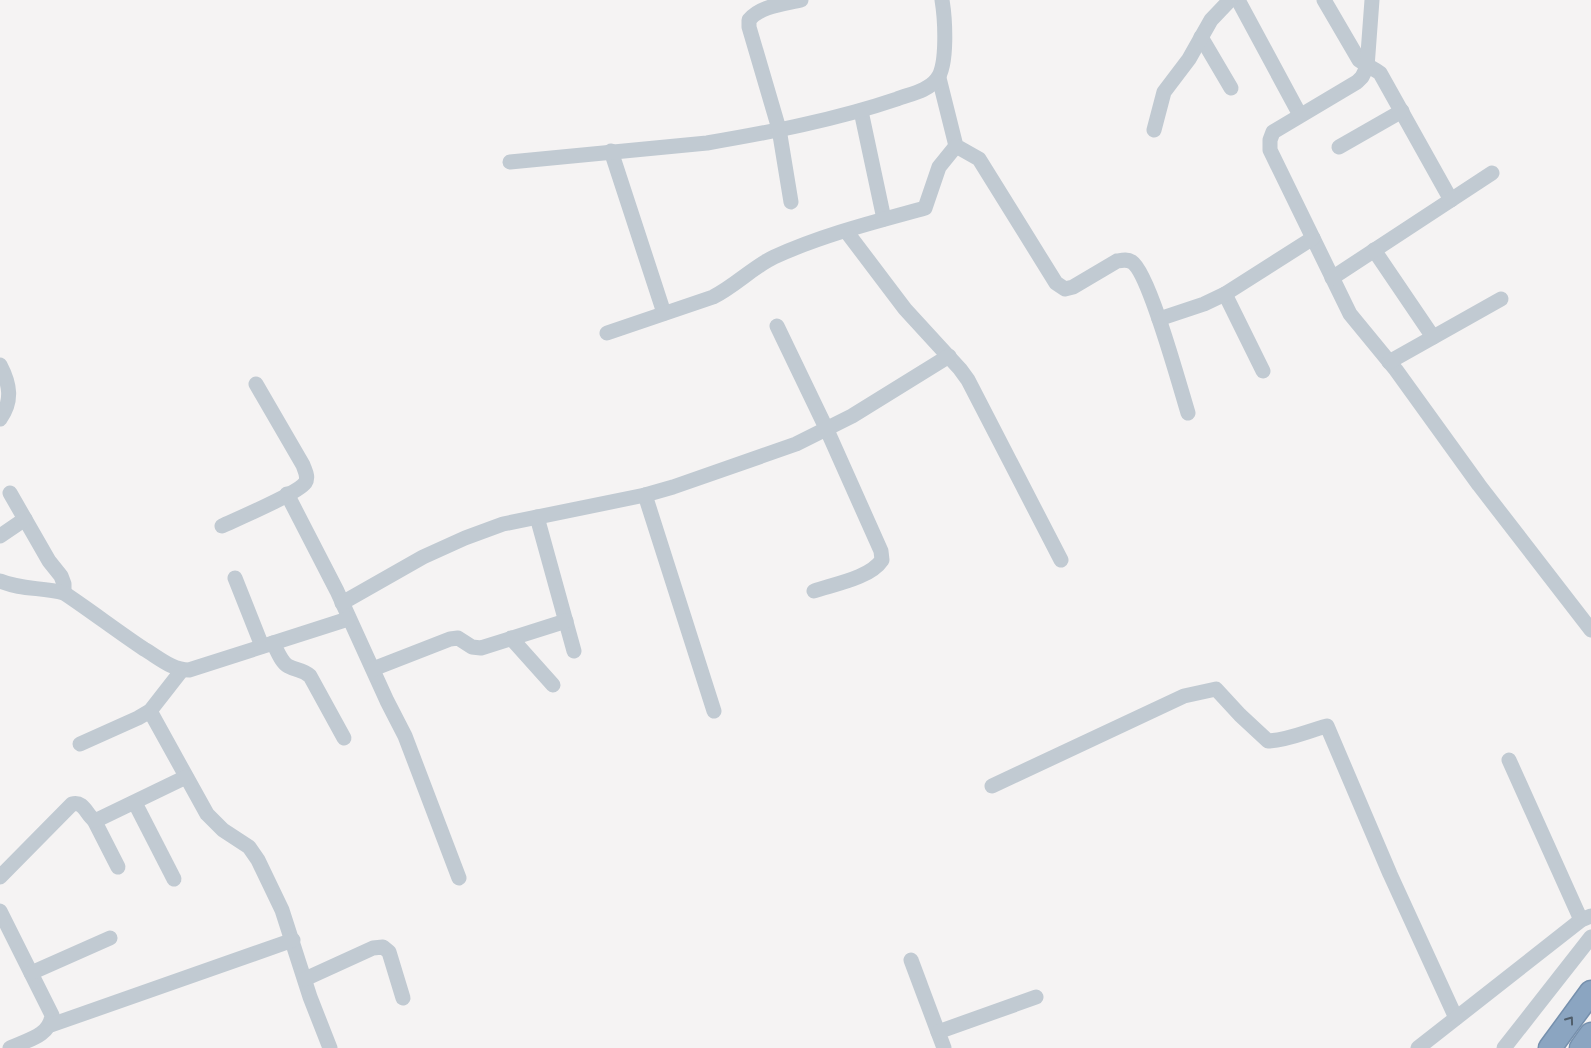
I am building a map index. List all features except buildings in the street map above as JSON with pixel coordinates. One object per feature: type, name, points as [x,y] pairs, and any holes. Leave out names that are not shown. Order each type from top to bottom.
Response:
[{"type":"highway","points":[[1550,1048],[1591,992]]},
{"type":"highway","points":[[1581,1048],[1591,1034]]},
{"type":"street","points":[[791,202],[779,129],[749,28],[749,20],[754,13],[801,0]]},
{"type":"street","points":[[942,0],[943,63],[939,78],[956,146],[979,159],[1056,283],[1065,289],[1073,287],[1117,261],[1125,260],[1133,263],[1139,271],[1154,304],[1188,412]]},
{"type":"street","points":[[1324,0],[1359,60],[1380,74],[1451,200]]},
{"type":"street","points":[[1372,0],[1367,67],[1362,77],[1357,82],[1273,132],[1270,140],[1270,150],[1350,314],[1389,362],[1479,485],[1591,630]]},
{"type":"street","points":[[1154,130],[1164,92],[1189,59],[1211,20],[1230,1],[1300,115]]},
{"type":"street","points":[[1202,37],[1231,88]]},
{"type":"street","points":[[510,162],[707,143],[779,129],[861,111],[922,90],[932,85],[939,78]]},
{"type":"street","points":[[1339,147],[1402,110]]},
{"type":"street","points":[[861,111],[884,219]]},
{"type":"street","points":[[607,333],[713,297],[729,289],[772,258],[846,231],[925,208],[940,167],[956,146]]},
{"type":"street","points":[[611,151],[664,314]]},
{"type":"street","points":[[1332,278],[1492,173]]},
{"type":"street","points":[[846,231],[905,309],[949,356],[968,380],[1061,560]]},
{"type":"street","points":[[1159,319],[1204,304],[1226,294],[1312,238]]},
{"type":"street","points":[[1374,250],[1433,337]]},
{"type":"street","points":[[1226,294],[1263,371]]},
{"type":"street","points":[[1389,362],[1501,299]]},
{"type":"street","points":[[777,326],[827,430],[881,551],[882,560],[877,567],[869,572],[814,591]]},
{"type":"street","points":[[342,603],[403,567],[465,538],[503,524],[644,495],[706,476],[796,444],[827,430],[949,356]]},
{"type":"street","points":[[0,365],[9,389],[9,401],[0,419]]},
{"type":"street","points":[[222,526],[304,485],[306,480],[306,474],[256,384]]},
{"type":"street","points":[[10,493],[49,561],[61,576],[64,584],[64,593]]},
{"type":"street","points":[[287,494],[342,603],[387,701],[406,736],[459,878]]},
{"type":"street","points":[[644,495],[714,711]]},
{"type":"street","points":[[537,516],[574,651]]},
{"type":"street","points":[[0,536],[25,519]]},
{"type":"street","points":[[235,578],[268,645],[289,667],[304,671],[310,676],[344,738]]},
{"type":"street","points":[[0,581],[11,586],[53,590],[64,593],[121,635],[172,666],[182,670],[189,670],[348,618]]},
{"type":"street","points":[[372,669],[450,639],[458,638],[476,648],[566,621]]},
{"type":"street","points":[[511,638],[553,685]]},
{"type":"street","points":[[80,744],[150,711],[182,670]]},
{"type":"street","points":[[992,786],[1184,696],[1216,688],[1240,715],[1268,741],[1284,740],[1306,731],[1327,726],[1390,874],[1456,1018]]},
{"type":"street","points":[[150,711],[207,814],[223,830],[249,848],[258,860],[282,910],[330,1048]]},
{"type":"street","points":[[1418,1048],[1586,918],[1509,760]]},
{"type":"street","points":[[94,820],[134,803],[186,777]]},
{"type":"street","points":[[0,877],[72,804],[77,803],[82,805],[94,820],[118,867]]},
{"type":"street","points":[[134,803],[174,879]]},
{"type":"street","points":[[0,911],[52,1016],[51,1024]]},
{"type":"street","points":[[1504,1048],[1591,937]]},
{"type":"street","points":[[32,973],[110,938]]},
{"type":"street","points":[[10,1048],[43,1033],[51,1024],[293,940]]},
{"type":"street","points":[[305,979],[373,948],[383,947],[389,952],[403,998]]},
{"type":"street","points":[[911,960],[944,1048]]},
{"type":"street","points":[[938,1032],[1036,997]]}]
